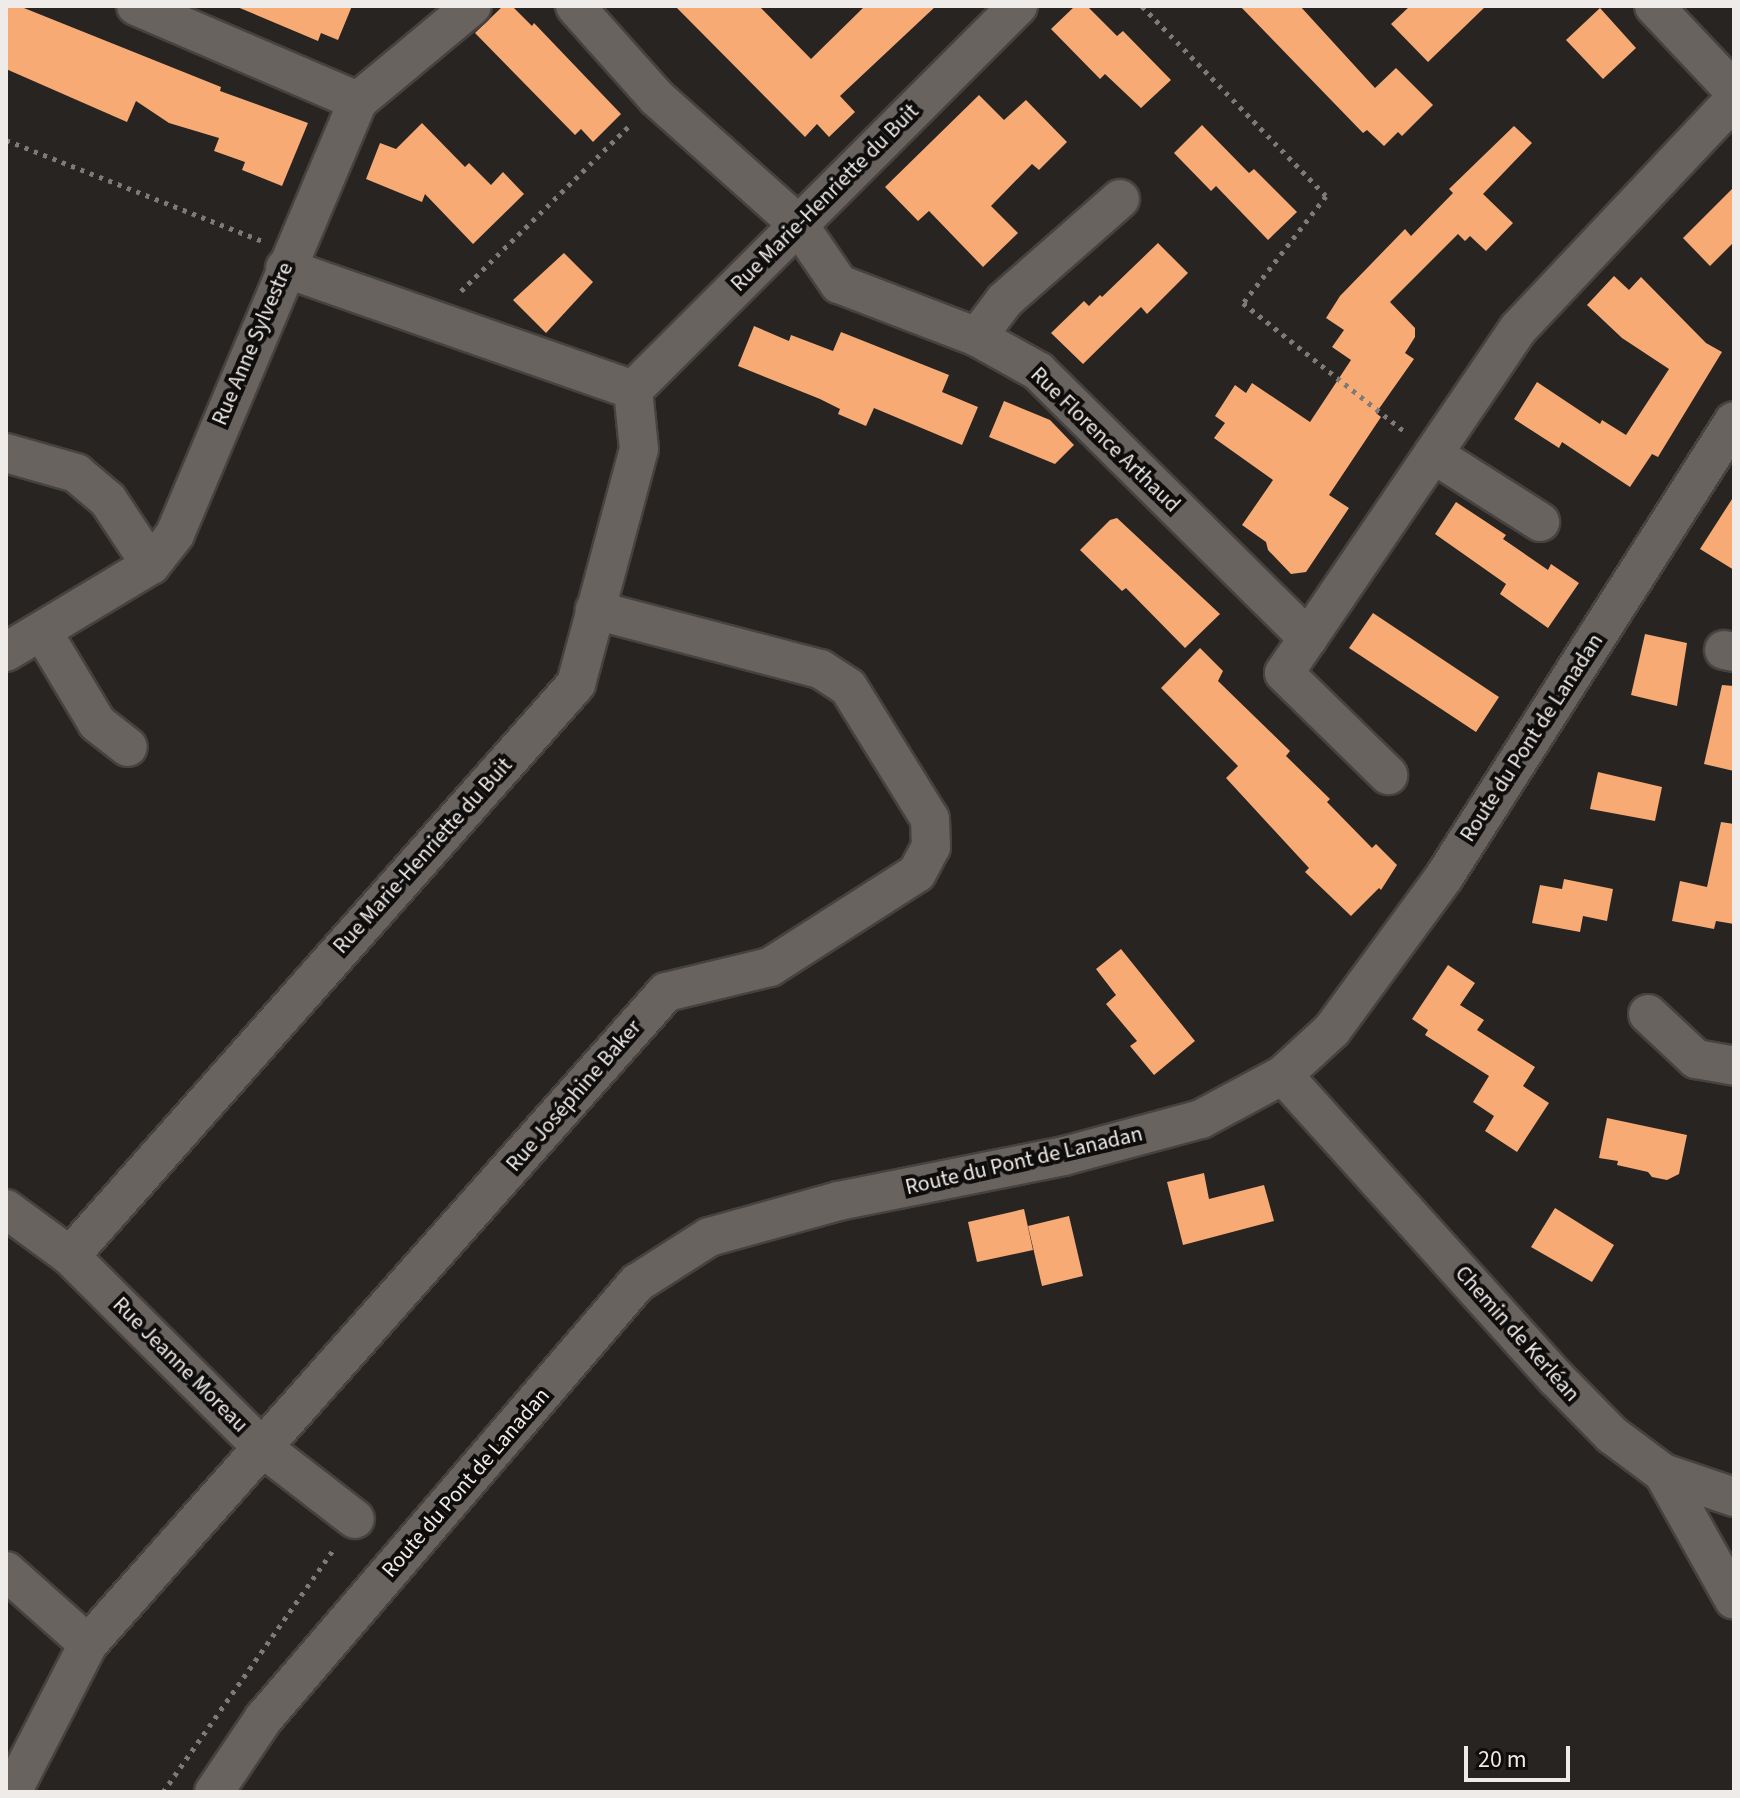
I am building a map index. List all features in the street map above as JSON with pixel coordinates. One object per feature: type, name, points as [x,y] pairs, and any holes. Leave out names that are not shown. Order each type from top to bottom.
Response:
[{"type":"street","points":[[136,6],[358,101]]},
{"type":"street","name":"Rue Anne Sylvestre","points":[[6,652],[151,565],[175,534],[288,260],[358,101],[472,6]]},
{"type":"street","name":"Rue Florence Arthaud","points":[[575,6],[657,98],[798,224],[839,284],[977,337],[1038,371],[1308,638]]},
{"type":"street","name":"Rue Marie-Henriette du Buit","points":[[70,1256],[576,684],[639,449],[633,390],[1018,6]]},
{"type":"street","points":[[1654,6],[1734,91]]},
{"type":"street","points":[[1388,775],[1284,673],[1518,329],[1734,100]]},
{"type":"street","points":[[977,337],[1005,300],[1120,199]]},
{"type":"street","points":[[288,260],[432,320],[633,390]]},
{"type":"street","name":"Route du Pont de Lanadan","points":[[214,1792],[264,1718],[637,1283],[709,1237],[839,1201],[1064,1156],[1201,1119],[1283,1075],[1332,1030],[1444,877],[1734,421]]},
{"type":"street","points":[[6,453],[76,473],[108,500],[151,565]]},
{"type":"street","points":[[1433,454],[1540,522]]},
{"type":"street","name":"Rue Joséphine Baker","points":[[12,1792],[88,1644],[666,992],[770,967],[917,873],[931,847],[930,819],[848,687],[820,669],[595,610]]},
{"type":"street","points":[[42,631],[97,723],[128,747]]},
{"type":"street","points":[[1648,1014],[1696,1059],[1734,1066]]},
{"type":"street","name":"Chemin de Kerléan","points":[[1283,1075],[1556,1378],[1612,1435],[1663,1473],[1734,1600]]},
{"type":"street","name":"Rue Jeanne Moreau","points":[[6,1209],[70,1256],[263,1448],[355,1519]]},
{"type":"street","points":[[1663,1473],[1734,1497]]},
{"type":"street","points":[[6,1571],[88,1644]]},
{"type":"path","points":[[1142,6],[1326,196],[1243,303],[1433,454]]},
{"type":"path","points":[[432,320],[657,98]]},
{"type":"path","points":[[6,140],[288,260]]},
{"type":"path","points":[[163,1792],[355,1519]]},
{"type":"building","points":[[6,6],[19,6],[221,87],[220,91],[308,123],[282,186],[242,170],[245,162],[214,151],[219,138],[169,123],[136,101],[127,122],[6,69]]},
{"type":"building","points":[[235,6],[352,6],[338,40],[321,33],[318,41]]},
{"type":"building","points":[[503,6],[512,6],[532,26],[534,23],[621,114],[593,142],[581,129],[575,135],[475,33]]},
{"type":"building","points":[[675,6],[759,6],[811,59],[865,6],[936,6],[840,96],[855,112],[829,137],[817,124],[805,137]]},
{"type":"building","points":[[1075,6],[1087,6],[1117,36],[1123,31],[1171,80],[1141,108],[1105,74],[1100,79],[1051,29]]},
{"type":"building","points":[[1240,6],[1300,6],[1375,88],[1396,68],[1433,105],[1402,136],[1398,132],[1384,146],[1367,130],[1363,133]]},
{"type":"building","points":[[1410,6],[1486,6],[1428,62],[1391,24]]},
{"type":"building","points":[[1600,8],[1636,48],[1603,79],[1566,40]]},
{"type":"building","points":[[979,95],[1004,120],[1026,100],[1067,142],[1039,170],[1032,164],[991,206],[1018,233],[983,267],[929,211],[918,221],[885,187]]},
{"type":"building","points":[[422,123],[465,167],[469,163],[491,185],[503,172],[524,194],[473,244],[425,194],[422,202],[366,179],[380,143],[396,149]]},
{"type":"building","points":[[1202,125],[1249,173],[1254,169],[1297,212],[1268,240],[1216,186],[1211,191],[1174,153]]},
{"type":"building","points":[[1514,126],[1532,143],[1483,194],[1513,223],[1486,251],[1470,236],[1465,241],[1458,234],[1390,302],[1415,328],[1415,337],[1405,353],[1414,359],[1376,413],[1381,417],[1329,495],[1349,508],[1306,572],[1291,574],[1268,550],[1266,542],[1242,525],[1273,480],[1214,438],[1225,423],[1215,416],[1235,385],[1246,393],[1252,383],[1310,422],[1351,360],[1332,347],[1344,330],[1326,318],[1340,296],[1405,229],[1411,236],[1453,193],[1449,189]]},
{"type":"building","points":[[1734,187],[1734,242],[1710,266],[1683,238]]},
{"type":"building","points":[[1158,243],[1188,273],[1147,314],[1141,307],[1083,364],[1051,333],[1084,301],[1089,306],[1100,295],[1102,297]]},
{"type":"building","points":[[564,253],[593,282],[546,333],[513,300]]},
{"type":"building","points":[[1614,276],[1629,290],[1641,277],[1706,343],[1722,352],[1658,457],[1652,454],[1630,487],[1562,442],[1559,448],[1514,419],[1537,382],[1600,424],[1602,420],[1626,435],[1669,369],[1622,338],[1587,305]]},
{"type":"building","points":[[754,326],[789,341],[791,335],[833,351],[841,332],[949,375],[942,392],[978,407],[962,445],[874,408],[866,426],[838,414],[840,409],[820,399],[738,366]]},
{"type":"building","points":[[1004,401],[1050,420],[1074,445],[1055,464],[989,437]]},
{"type":"building","points":[[1734,496],[1734,570],[1700,549]]},
{"type":"building","points":[[1456,502],[1506,535],[1503,539],[1548,570],[1551,564],[1579,583],[1548,628],[1500,594],[1506,584],[1435,534]]},
{"type":"building","points":[[1117,518],[1220,614],[1185,648],[1126,588],[1122,591],[1080,550],[1110,520]]},
{"type":"building","points":[[1373,613],[1499,697],[1476,732],[1349,648]]},
{"type":"building","points":[[1645,634],[1687,643],[1677,706],[1631,695]]},
{"type":"building","points":[[1200,648],[1223,671],[1218,681],[1290,751],[1286,756],[1330,799],[1327,802],[1372,848],[1376,844],[1397,865],[1381,890],[1379,888],[1351,916],[1305,872],[1309,868],[1226,778],[1238,766],[1161,688]]},
{"type":"building","points":[[1722,685],[1734,686],[1734,771],[1704,764]]},
{"type":"building","points":[[1598,772],[1662,787],[1655,821],[1590,809]]},
{"type":"building","points":[[1721,822],[1734,824],[1734,924],[1716,921],[1714,929],[1672,921],[1680,881],[1707,887]]},
{"type":"building","points":[[1564,879],[1613,889],[1607,921],[1583,916],[1580,932],[1532,923],[1540,885],[1562,889]]},
{"type":"building","points":[[1121,949],[1195,1041],[1154,1075],[1130,1046],[1137,1041],[1106,1004],[1116,995],[1096,969]]},
{"type":"building","points":[[1448,965],[1475,983],[1460,1005],[1484,1020],[1477,1030],[1535,1067],[1523,1086],[1549,1103],[1517,1152],[1485,1131],[1494,1116],[1473,1102],[1489,1076],[1425,1035],[1428,1030],[1412,1019]]},
{"type":"building","points":[[1607,1118],[1687,1135],[1679,1174],[1667,1180],[1652,1177],[1648,1172],[1617,1165],[1618,1161],[1599,1158]]},
{"type":"building","points":[[1204,1173],[1209,1199],[1264,1185],[1274,1221],[1183,1245],[1167,1182]]},
{"type":"building","points":[[1555,1208],[1614,1245],[1592,1282],[1531,1247]]},
{"type":"building","points":[[1024,1209],[1033,1250],[977,1262],[968,1222]]},
{"type":"building","points":[[1069,1216],[1083,1276],[1042,1286],[1028,1226]]}]
